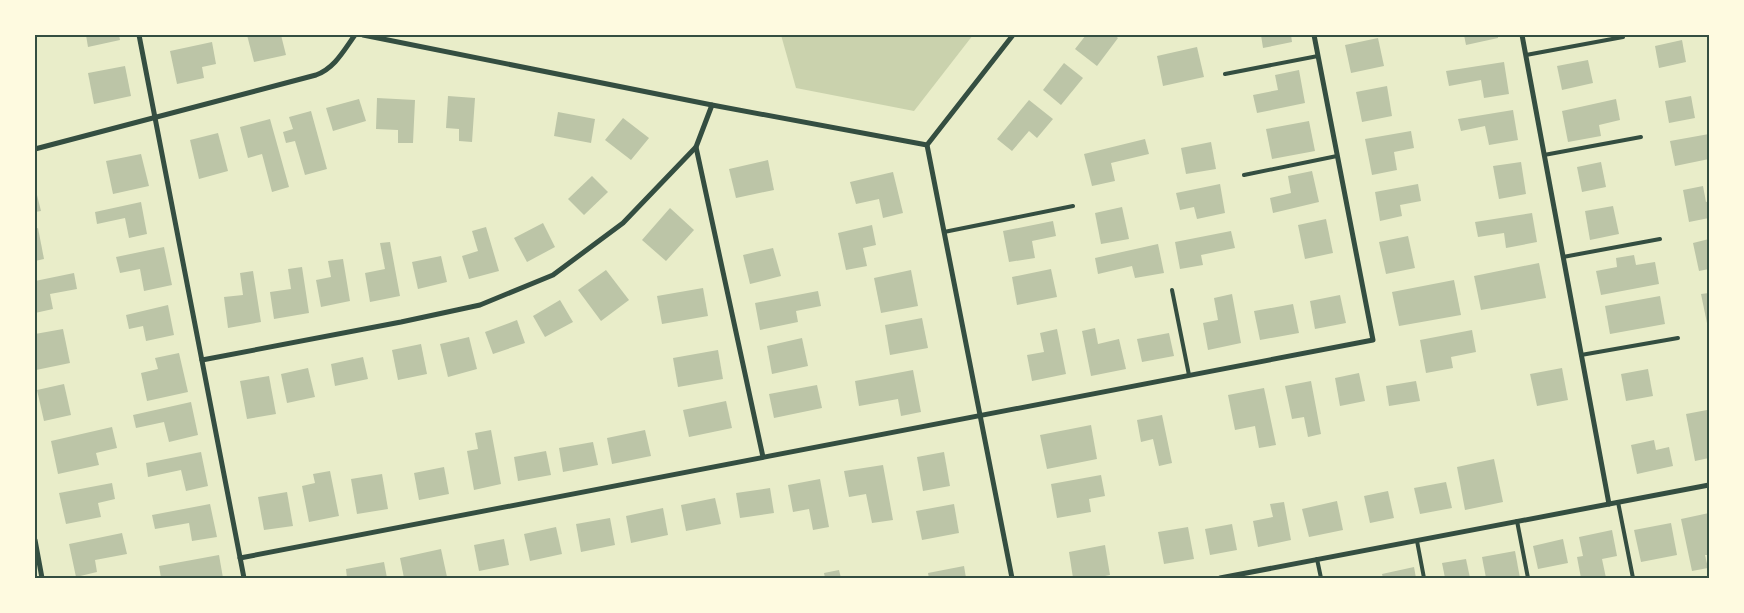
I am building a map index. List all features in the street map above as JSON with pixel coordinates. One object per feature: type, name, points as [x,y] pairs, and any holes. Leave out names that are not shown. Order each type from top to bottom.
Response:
[{"type":"street","points":[[139,35],[244,578]]},
{"type":"street","points":[[35,149],[325,72],[333,65],[355,35]]},
{"type":"street","points":[[363,35],[927,146]]},
{"type":"street","points":[[1012,578],[927,146],[1013,35]]},
{"type":"street","points":[[240,558],[1373,340],[1314,35]]},
{"type":"street","points":[[1522,35],[1609,504]]},
{"type":"street","points":[[202,360],[480,305],[553,275],[623,223],[696,147],[712,105]]},
{"type":"street","points":[[696,147],[763,457]]},
{"type":"street","points":[[1220,578],[1709,485]]},
{"type":"street","points":[[35,540],[42,578]]},
{"type":"lane","points":[[1526,55],[1623,37]]},
{"type":"lane","points":[[1225,74],[1318,56]]},
{"type":"lane","points":[[1544,155],[1641,137]]},
{"type":"lane","points":[[1244,175],[1337,156]]},
{"type":"lane","points":[[944,232],[1073,206]]},
{"type":"lane","points":[[1563,257],[1660,239]]},
{"type":"lane","points":[[1172,290],[1189,375]]},
{"type":"lane","points":[[1581,356],[1678,338]]},
{"type":"lane","points":[[1618,502],[1633,578]]},
{"type":"lane","points":[[1517,521],[1528,578]]},
{"type":"lane","points":[[1417,541],[1424,578]]},
{"type":"lane","points":[[1317,560],[1321,578]]},
{"type":"green space","points":[[781,35],[973,35],[914,111],[796,88]]},
{"type":"building","points":[[86,35],[119,35],[120,40],[88,47]]},
{"type":"building","points":[[247,35],[281,35],[286,55],[254,62]]},
{"type":"building","points":[[1086,35],[1114,35],[1118,38],[1097,66],[1075,49]]},
{"type":"building","points":[[1261,35],[1291,35],[1292,42],[1263,48]]},
{"type":"building","points":[[1464,35],[1498,35],[1498,38],[1466,45]]},
{"type":"building","points":[[1378,38],[1384,66],[1351,73],[1345,45]]},
{"type":"building","points":[[1682,40],[1686,62],[1659,68],[1655,46]]},
{"type":"building","points":[[212,42],[216,64],[202,67],[204,78],[177,84],[170,51]]},
{"type":"building","points":[[1197,47],[1204,77],[1163,86],[1157,56]]},
{"type":"building","points":[[1588,60],[1593,83],[1562,90],[1557,66]]},
{"type":"building","points":[[1504,62],[1509,94],[1484,98],[1481,80],[1449,86],[1446,71]]},
{"type":"building","points":[[1064,63],[1083,78],[1061,105],[1043,90]]},
{"type":"building","points":[[125,66],[131,96],[94,104],[88,73]]},
{"type":"building","points":[[1299,70],[1305,103],[1257,113],[1253,95],[1278,90],[1275,75]]},
{"type":"building","points":[[1387,86],[1392,116],[1362,122],[1356,92]]},
{"type":"building","points":[[448,96],[475,98],[472,142],[459,141],[459,129],[446,128]]},
{"type":"building","points":[[1691,96],[1695,118],[1669,123],[1665,101]]},
{"type":"building","points":[[377,98],[415,100],[413,143],[398,143],[398,130],[376,129]]},
{"type":"building","points":[[359,99],[366,121],[333,131],[326,108]]},
{"type":"building","points":[[1616,99],[1620,120],[1599,125],[1601,136],[1568,142],[1562,111]]},
{"type":"building","points":[[1029,100],[1053,119],[1037,138],[1029,131],[1012,151],[997,139]]},
{"type":"building","points":[[1513,110],[1518,140],[1489,145],[1485,126],[1461,131],[1458,119]]},
{"type":"building","points":[[311,111],[327,169],[305,175],[295,141],[286,143],[283,132],[293,129],[289,117]]},
{"type":"building","points":[[558,112],[595,119],[591,143],[554,136]]},
{"type":"building","points":[[623,118],[649,138],[631,160],[605,140]]},
{"type":"building","points":[[270,119],[289,187],[272,192],[262,154],[248,158],[240,127]]},
{"type":"building","points":[[1309,121],[1315,151],[1272,159],[1266,129]]},
{"type":"building","points":[[1411,131],[1414,148],[1394,152],[1397,170],[1372,175],[1365,139]]},
{"type":"building","points":[[218,133],[228,171],[199,179],[190,140]]},
{"type":"building","points":[[1709,134],[1709,159],[1675,166],[1670,141]]},
{"type":"building","points":[[1145,139],[1149,154],[1111,163],[1115,181],[1092,186],[1084,154]]},
{"type":"building","points":[[1211,142],[1216,169],[1186,174],[1181,148]]},
{"type":"building","points":[[141,154],[149,186],[113,194],[106,161]]},
{"type":"building","points":[[768,160],[774,190],[736,198],[729,169]]},
{"type":"building","points":[[1521,162],[1526,194],[1499,199],[1493,166]]},
{"type":"building","points":[[1601,162],[1606,187],[1582,192],[1577,167]]},
{"type":"building","points":[[1312,171],[1319,202],[1273,213],[1270,198],[1291,193],[1288,176]]},
{"type":"building","points":[[893,172],[903,213],[883,218],[879,199],[856,204],[850,182]]},
{"type":"building","points":[[592,176],[608,192],[584,215],[568,199]]},
{"type":"building","points":[[1220,184],[1225,213],[1197,219],[1194,207],[1180,210],[1176,193]]},
{"type":"building","points":[[1418,184],[1421,201],[1400,205],[1402,216],[1380,221],[1375,192]]},
{"type":"building","points":[[1703,186],[1706,202],[1709,201],[1709,218],[1689,222],[1683,190]]},
{"type":"building","points":[[35,187],[41,211],[35,212]]},
{"type":"building","points":[[141,202],[147,234],[129,238],[125,218],[97,224],[95,212]]},
{"type":"building","points":[[1613,206],[1619,234],[1590,240],[1585,211]]},
{"type":"building","points":[[1122,207],[1129,239],[1101,244],[1095,213]]},
{"type":"building","points":[[670,208],[694,230],[666,261],[642,240]]},
{"type":"building","points":[[1532,213],[1537,242],[1506,248],[1504,233],[1478,237],[1475,222]]},
{"type":"building","points":[[1326,219],[1333,253],[1305,259],[1298,225]]},
{"type":"building","points":[[1053,221],[1056,236],[1032,241],[1035,258],[1009,262],[1003,231]]},
{"type":"building","points":[[543,223],[555,247],[527,262],[514,238]]},
{"type":"building","points":[[872,225],[876,245],[863,248],[867,266],[846,270],[838,233]]},
{"type":"building","points":[[486,227],[499,271],[469,279],[462,256],[478,251],[472,231]]},
{"type":"building","points":[[38,228],[44,259],[35,261],[35,229]]},
{"type":"building","points":[[1231,231],[1235,248],[1201,255],[1203,265],[1180,269],[1175,242]]},
{"type":"building","points":[[1408,236],[1415,268],[1386,274],[1379,242]]},
{"type":"building","points":[[1709,239],[1709,269],[1699,271],[1693,243]]},
{"type":"building","points":[[390,242],[400,296],[370,302],[365,273],[385,269],[380,243]]},
{"type":"building","points":[[1158,244],[1164,273],[1135,278],[1132,266],[1098,274],[1095,258]]},
{"type":"building","points":[[164,247],[172,285],[144,291],[140,269],[120,273],[116,257]]},
{"type":"building","points":[[773,248],[781,276],[750,284],[743,255]]},
{"type":"building","points":[[1634,255],[1636,265],[1655,262],[1659,284],[1601,295],[1596,271],[1617,267],[1616,258]]},
{"type":"building","points":[[441,256],[447,282],[418,289],[412,262]]},
{"type":"building","points":[[343,259],[350,301],[321,307],[316,280],[331,277],[328,261]]},
{"type":"building","points":[[1539,263],[1546,298],[1481,310],[1474,276]]},
{"type":"building","points":[[302,267],[309,313],[274,319],[270,292],[291,289],[288,269]]},
{"type":"building","points":[[1051,269],[1057,297],[1017,305],[1012,277]]},
{"type":"building","points":[[606,270],[629,300],[601,321],[578,290]]},
{"type":"building","points":[[911,270],[918,306],[881,313],[874,278]]},
{"type":"building","points":[[253,271],[261,322],[228,328],[224,297],[243,295],[240,273]]},
{"type":"building","points":[[74,273],[77,289],[50,294],[53,309],[35,313],[35,281]]},
{"type":"building","points":[[1454,280],[1461,315],[1399,326],[1392,292]]},
{"type":"building","points":[[703,288],[708,316],[662,324],[657,296]]},
{"type":"building","points":[[818,291],[821,306],[796,311],[798,322],[760,330],[755,303]]},
{"type":"building","points":[[1709,293],[1709,328],[1708,328],[1701,294]]},
{"type":"building","points":[[1232,294],[1241,343],[1208,350],[1203,323],[1218,320],[1214,298]]},
{"type":"building","points":[[1340,295],[1346,323],[1315,329],[1310,301]]},
{"type":"building","points":[[1660,296],[1665,324],[1610,334],[1605,306]]},
{"type":"building","points":[[560,300],[573,322],[545,337],[533,316]]},
{"type":"building","points":[[1293,304],[1299,333],[1260,340],[1254,311]]},
{"type":"building","points":[[168,305],[174,335],[146,341],[143,326],[129,329],[126,315]]},
{"type":"building","points":[[922,318],[928,348],[890,355],[885,325]]},
{"type":"building","points":[[517,320],[525,343],[493,354],[485,332]]},
{"type":"building","points":[[1095,328],[1098,344],[1119,339],[1126,369],[1091,376],[1082,331]]},
{"type":"building","points":[[63,329],[70,363],[36,370],[35,334]]},
{"type":"building","points":[[1057,329],[1066,374],[1032,381],[1027,355],[1044,352],[1040,333]]},
{"type":"building","points":[[1472,330],[1476,352],[1451,357],[1453,368],[1426,373],[1420,340]]},
{"type":"building","points":[[1169,333],[1174,356],[1142,362],[1137,339]]},
{"type":"building","points":[[469,337],[477,369],[448,377],[440,344]]},
{"type":"building","points":[[802,338],[808,366],[772,374],[767,346]]},
{"type":"building","points":[[421,344],[427,374],[398,380],[392,350]]},
{"type":"building","points":[[718,350],[723,379],[678,387],[673,358]]},
{"type":"building","points":[[179,353],[188,392],[147,401],[141,373],[158,369],[155,358]]},
{"type":"building","points":[[363,357],[368,379],[335,386],[331,364]]},
{"type":"building","points":[[308,368],[315,397],[287,403],[281,374]]},
{"type":"building","points":[[1562,368],[1568,400],[1537,406],[1530,374]]},
{"type":"building","points":[[1648,369],[1653,396],[1626,401],[1621,374]]},
{"type":"building","points":[[913,370],[921,412],[901,416],[898,399],[859,406],[855,381]]},
{"type":"building","points":[[1359,373],[1365,401],[1340,406],[1335,378]]},
{"type":"building","points":[[269,376],[276,414],[247,419],[240,381]]},
{"type":"building","points":[[1311,381],[1321,434],[1308,437],[1304,417],[1292,419],[1285,386]]},
{"type":"building","points":[[1416,381],[1420,401],[1389,406],[1386,386]]},
{"type":"building","points":[[64,384],[71,415],[44,421],[37,390]]},
{"type":"building","points":[[817,385],[822,408],[774,418],[769,394]]},
{"type":"building","points":[[1264,388],[1276,445],[1259,448],[1255,426],[1235,430],[1228,395]]},
{"type":"building","points":[[726,401],[732,428],[689,437],[683,410]]},
{"type":"building","points":[[191,402],[198,435],[169,442],[164,422],[136,428],[133,415]]},
{"type":"building","points":[[1707,410],[1709,420],[1709,458],[1695,461],[1686,414]]},
{"type":"building","points":[[1162,415],[1172,463],[1159,466],[1153,439],[1141,442],[1137,420]]},
{"type":"building","points":[[1091,425],[1097,459],[1047,469],[1040,435]]},
{"type":"building","points":[[112,427],[117,448],[96,453],[99,465],[58,474],[51,441]]},
{"type":"building","points":[[491,430],[501,484],[474,490],[467,451],[478,449],[475,433]]},
{"type":"building","points":[[645,430],[651,456],[612,464],[607,438]]},
{"type":"building","points":[[1654,440],[1656,450],[1669,447],[1673,466],[1637,474],[1631,445]]},
{"type":"building","points":[[593,442],[598,465],[563,472],[559,448]]},
{"type":"building","points":[[546,451],[551,475],[518,481],[514,457]]},
{"type":"building","points":[[201,452],[208,486],[186,491],[181,470],[148,477],[146,463]]},
{"type":"building","points":[[944,452],[950,486],[923,491],[917,457]]},
{"type":"building","points":[[1494,459],[1503,502],[1465,510],[1457,467]]},
{"type":"building","points":[[883,465],[893,520],[872,523],[866,494],[849,497],[844,471]]},
{"type":"building","points":[[444,467],[449,494],[419,500],[414,473]]},
{"type":"building","points":[[330,471],[339,516],[309,522],[302,486],[315,483],[313,474]]},
{"type":"building","points":[[382,474],[388,509],[357,514],[351,479]]},
{"type":"building","points":[[1101,475],[1105,496],[1089,499],[1091,512],[1057,518],[1051,484]]},
{"type":"building","points":[[820,479],[829,527],[813,530],[809,509],[793,512],[788,485]]},
{"type":"building","points":[[1446,482],[1452,508],[1420,514],[1414,488]]},
{"type":"building","points":[[112,483],[115,499],[98,503],[101,517],[66,524],[59,493]]},
{"type":"building","points":[[770,488],[774,513],[740,518],[736,493]]},
{"type":"building","points":[[1388,491],[1394,518],[1370,523],[1364,496]]},
{"type":"building","points":[[287,492],[293,526],[264,530],[258,497]]},
{"type":"building","points":[[715,498],[721,524],[686,531],[681,505]]},
{"type":"building","points":[[1337,501],[1343,530],[1309,537],[1302,509]]},
{"type":"building","points":[[1284,502],[1291,540],[1258,547],[1253,521],[1273,517],[1270,504]]},
{"type":"building","points":[[210,504],[217,537],[192,541],[189,523],[155,529],[152,515]]},
{"type":"building","points":[[954,504],[959,533],[922,540],[916,511]]},
{"type":"building","points":[[663,508],[668,535],[631,543],[626,516]]},
{"type":"building","points":[[1709,513],[1709,555],[1705,555],[1708,568],[1692,571],[1681,519]]},
{"type":"building","points":[[610,518],[615,545],[581,552],[576,524]]},
{"type":"building","points":[[1671,523],[1677,555],[1641,562],[1634,530]]},
{"type":"building","points":[[1232,524],[1237,550],[1210,555],[1205,529]]},
{"type":"building","points":[[556,527],[562,554],[530,561],[524,534]]},
{"type":"building","points":[[1188,527],[1194,559],[1164,564],[1158,532]]},
{"type":"building","points":[[1612,530],[1617,556],[1602,559],[1606,578],[1581,578],[1577,557],[1583,556],[1579,537]]},
{"type":"building","points":[[122,533],[127,554],[95,560],[97,572],[76,577],[69,544]]},
{"type":"building","points":[[504,539],[509,565],[479,571],[474,545]]},
{"type":"building","points":[[1563,539],[1568,563],[1538,569],[1533,546]]},
{"type":"building","points":[[1105,545],[1110,575],[1095,578],[1073,578],[1069,552]]},
{"type":"building","points":[[441,549],[447,577],[404,578],[400,558]]},
{"type":"building","points":[[1515,551],[1520,578],[1486,578],[1482,557]]},
{"type":"building","points":[[219,555],[223,578],[161,578],[159,566]]},
{"type":"building","points":[[1466,559],[1470,578],[1445,578],[1442,563]]},
{"type":"building","points":[[384,562],[387,578],[347,578],[346,569]]},
{"type":"building","points":[[964,566],[966,578],[929,578],[928,573]]},
{"type":"building","points":[[1414,567],[1416,578],[1383,578],[1382,574]]},
{"type":"building","points":[[839,570],[841,578],[825,578],[824,573]]}]
